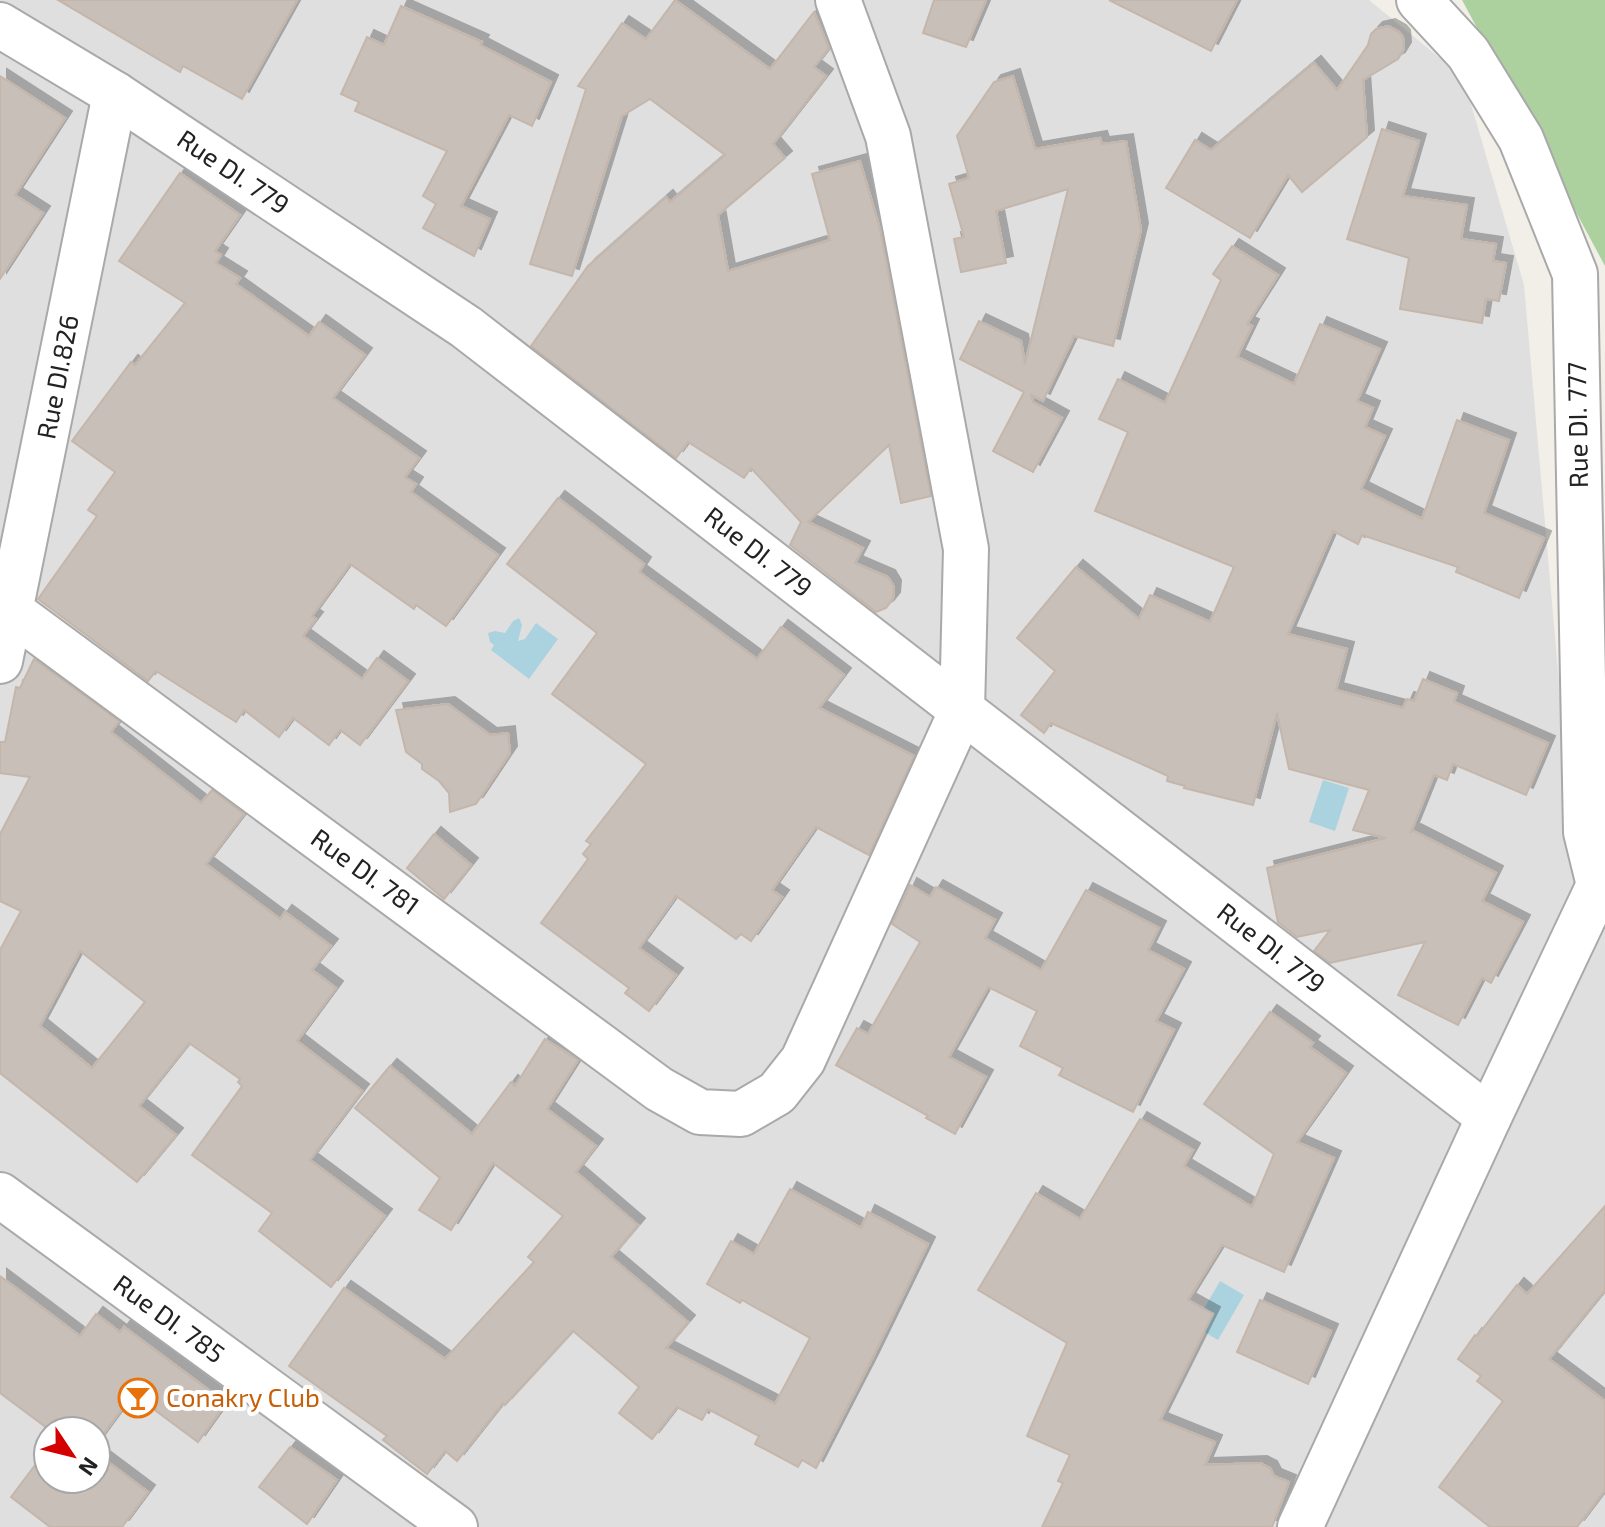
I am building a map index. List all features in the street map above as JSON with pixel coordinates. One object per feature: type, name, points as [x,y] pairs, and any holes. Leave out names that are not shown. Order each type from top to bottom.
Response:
[{"type":"street","points":[[838,0],[888,136],[966,549],[962,710]]},
{"type":"street","name":"Rue DI. 777","points":[[1419,0],[1468,53],[1521,139],[1575,274],[1586,832],[1602,888]]},
{"type":"street","name":"Rue DI. 779","points":[[0,25],[115,94],[466,327],[1489,1117]]},
{"type":"street","name":"Rue DI.826","points":[[0,661],[5,607],[115,94]]},
{"type":"street","name":"Rue DI. 781","points":[[5,607],[659,1089],[700,1112],[741,1114],[777,1093],[803,1060],[962,710]]},
{"type":"street","points":[[1300,1527],[1489,1117],[1602,888]]},
{"type":"street","name":"Rue DI. 785","points":[[0,1195],[455,1527]]},
{"type":"shaded area","points":[[0,0],[1369,0],[1463,77],[1524,285],[1577,887],[1605,906],[1605,1527],[0,1527]]},
{"type":"green space","points":[[1462,0],[1605,0],[1605,266]]},
{"type":"water","points":[[519,618],[522,625],[518,641],[525,639],[536,623],[558,639],[529,679],[491,650],[494,645],[488,633],[505,633]]},
{"type":"water","points":[[1323,780],[1349,788],[1335,831],[1309,822]]},
{"type":"water","points":[[1220,1281],[1244,1295],[1218,1340],[1194,1326]]},
{"type":"building","points":[[58,0],[297,0],[242,99],[183,66],[180,72]]},
{"type":"building","points":[[675,0],[770,69],[814,12],[829,48],[814,67],[826,76],[773,144],[785,158],[718,215],[728,271],[830,240],[812,174],[860,161],[880,229],[931,496],[901,503],[889,445],[808,522],[863,548],[855,563],[888,577],[894,587],[893,599],[886,608],[876,612],[790,545],[801,522],[751,468],[744,478],[688,442],[676,458],[531,346],[588,266],[666,197],[670,202],[725,155],[650,99],[622,116],[572,276],[530,264],[586,89],[578,86],[622,23],[646,39]]},
{"type":"building","points":[[934,0],[986,0],[966,47],[923,33]]},
{"type":"building","points":[[1109,0],[1237,0],[1211,51]]},
{"type":"building","points":[[401,6],[482,42],[480,45],[551,82],[532,126],[509,115],[461,206],[490,219],[474,256],[423,228],[436,204],[423,196],[447,151],[355,111],[359,102],[341,94],[367,37],[384,45]]},
{"type":"building","points":[[1388,26],[1403,37],[1404,49],[1398,59],[1363,80],[1367,137],[1302,192],[1288,175],[1250,238],[1166,188],[1195,140],[1211,150],[1314,63],[1337,90],[1368,45],[1371,34]]},
{"type":"building","points":[[0,76],[65,118],[15,195],[43,213],[0,279]]},
{"type":"building","points":[[1013,76],[1035,149],[1100,138],[1102,144],[1126,141],[1141,230],[1113,346],[1074,336],[1043,401],[1031,395],[1033,402],[1062,418],[1033,472],[993,451],[1024,392],[960,359],[979,321],[1021,341],[1025,364],[1068,189],[996,211],[1006,263],[961,272],[954,239],[964,237],[949,184],[969,178],[957,136],[994,82]]},
{"type":"building","points":[[1382,129],[1419,141],[1403,196],[1467,205],[1461,239],[1496,244],[1493,261],[1506,263],[1499,301],[1486,299],[1482,323],[1400,309],[1409,258],[1347,239]]},
{"type":"building","points":[[180,173],[240,215],[215,251],[221,255],[216,263],[240,278],[236,284],[309,336],[319,322],[365,355],[333,398],[419,458],[405,477],[416,484],[411,492],[498,555],[446,626],[416,605],[414,609],[350,564],[312,616],[316,619],[303,636],[362,679],[377,658],[408,681],[360,745],[340,730],[329,745],[293,718],[279,737],[244,710],[236,722],[156,671],[148,681],[38,599],[97,516],[88,510],[115,472],[72,441],[131,362],[135,365],[185,303],[119,261]]},
{"type":"building","points":[[1232,246],[1278,275],[1247,324],[1252,326],[1237,357],[1294,384],[1320,324],[1380,349],[1357,401],[1373,408],[1365,427],[1385,436],[1361,489],[1422,519],[1457,420],[1509,440],[1484,513],[1544,538],[1519,598],[1456,572],[1458,567],[1362,535],[1358,544],[1333,531],[1288,634],[1347,649],[1336,690],[1403,708],[1407,699],[1414,701],[1423,679],[1457,693],[1454,702],[1548,743],[1526,795],[1453,764],[1447,780],[1434,775],[1411,832],[1496,873],[1482,901],[1523,922],[1491,983],[1482,978],[1458,1025],[1398,995],[1425,942],[1330,963],[1314,951],[1330,930],[1297,937],[1278,922],[1267,868],[1386,838],[1353,830],[1369,790],[1289,769],[1277,713],[1253,805],[1184,788],[1167,781],[1168,776],[1051,723],[1044,733],[1021,715],[1055,671],[1017,638],[1076,567],[1139,619],[1150,595],[1210,622],[1234,567],[1095,511],[1128,432],[1099,419],[1118,379],[1165,403],[1221,280],[1213,274]]},
{"type":"building","points":[[558,498],[644,564],[639,572],[757,659],[781,627],[844,675],[819,708],[914,756],[869,855],[816,827],[772,890],[782,897],[751,941],[741,934],[736,939],[676,896],[639,948],[676,975],[649,1011],[625,993],[629,988],[541,923],[588,859],[583,854],[591,844],[586,841],[646,764],[552,694],[597,633],[507,564]]},
{"type":"building","points":[[34,659],[119,721],[111,732],[201,803],[212,790],[244,814],[206,864],[280,919],[285,912],[331,946],[312,970],[336,988],[297,1041],[362,1091],[310,1160],[385,1216],[331,1287],[259,1231],[272,1213],[192,1155],[242,1086],[238,1082],[240,1079],[189,1043],[139,1106],[176,1135],[137,1182],[0,1073],[0,950],[21,911],[0,901],[0,834],[30,777],[0,773],[0,742],[5,742],[16,687],[20,688]],"holes":[[[80,951],[145,1002],[92,1068],[40,1026]]]},
{"type":"building","points":[[448,704],[490,735],[508,733],[510,753],[476,804],[450,812],[449,793],[406,752],[396,710]]},
{"type":"building","points":[[434,834],[471,865],[444,899],[407,868]]},
{"type":"building","points":[[910,885],[930,897],[936,887],[995,920],[985,938],[1041,970],[1086,890],[1159,928],[1148,950],[1184,969],[1156,1021],[1174,1030],[1133,1112],[1059,1075],[1063,1068],[1020,1046],[1037,1011],[988,987],[949,1057],[986,1077],[955,1134],[836,1065],[857,1028],[868,1034],[920,942],[892,924]]},
{"type":"building","points":[[1270,1012],[1313,1043],[1310,1047],[1346,1073],[1297,1142],[1334,1158],[1284,1272],[1222,1245],[1188,1300],[1213,1314],[1160,1420],[1215,1442],[1205,1465],[1260,1463],[1270,1468],[1274,1476],[1289,1482],[1272,1527],[1042,1527],[1063,1483],[1058,1481],[1070,1455],[1027,1436],[1067,1343],[978,1290],[1036,1193],[1080,1219],[1140,1119],[1193,1150],[1184,1166],[1252,1207],[1274,1154],[1204,1104]]},
{"type":"building","points":[[545,1039],[578,1060],[547,1109],[596,1146],[576,1172],[638,1225],[611,1257],[688,1322],[666,1348],[775,1404],[810,1338],[707,1284],[731,1241],[754,1254],[790,1189],[861,1228],[868,1212],[928,1244],[816,1468],[802,1460],[798,1467],[755,1444],[759,1436],[708,1409],[702,1420],[677,1407],[652,1439],[619,1413],[639,1387],[573,1331],[505,1405],[503,1403],[457,1461],[445,1451],[427,1474],[383,1440],[387,1436],[289,1366],[344,1288],[445,1359],[534,1262],[528,1257],[563,1216],[493,1163],[451,1230],[419,1210],[440,1178],[355,1108],[390,1066],[472,1134],[511,1082],[515,1086]]},
{"type":"building","points":[[1605,1206],[1605,1290],[1549,1359],[1605,1401],[1605,1490],[1577,1527],[1490,1527],[1439,1487],[1503,1401],[1477,1381],[1481,1376],[1458,1359],[1517,1285],[1527,1294]]},
{"type":"building","points":[[0,1276],[80,1336],[96,1314],[120,1332],[124,1327],[226,1403],[198,1442],[133,1394],[112,1422],[112,1415],[32,1417],[0,1393]]},
{"type":"building","points":[[1260,1300],[1331,1331],[1308,1384],[1237,1352]]},
{"type":"building","points":[[290,1447],[337,1480],[307,1524],[259,1487]]},
{"type":"building","points":[[112,1465],[148,1492],[122,1527],[50,1527],[11,1497],[32,1469],[32,1495],[112,1495]]},
{"type":"place","name":"Conakry Club","points":[[138,1398]]}]
